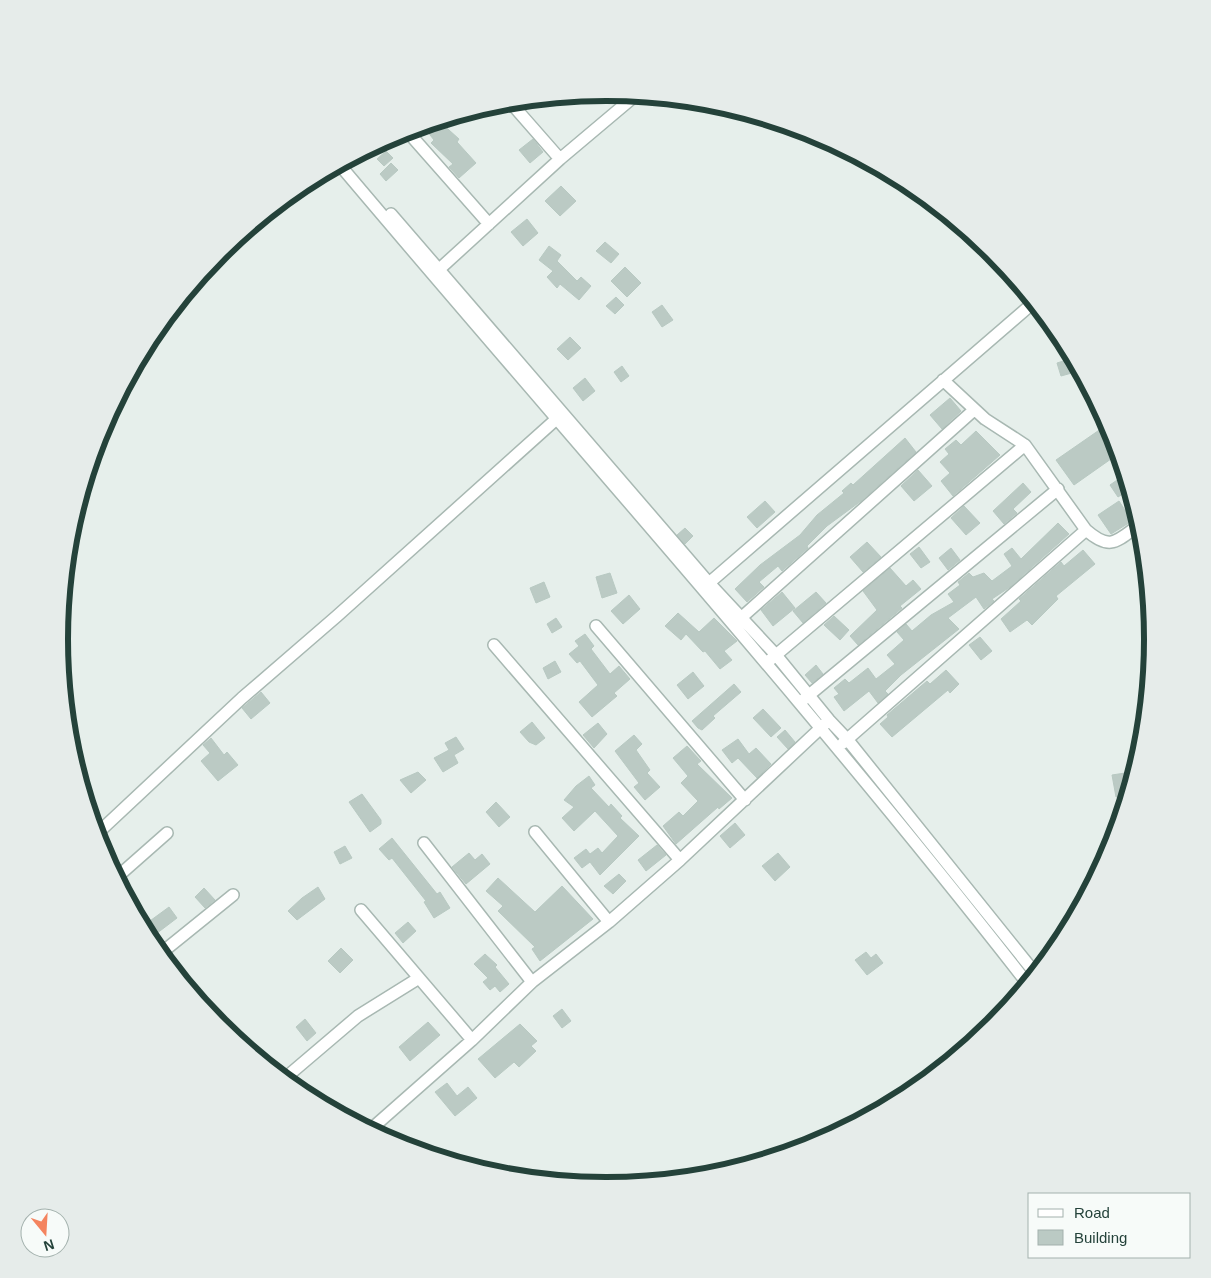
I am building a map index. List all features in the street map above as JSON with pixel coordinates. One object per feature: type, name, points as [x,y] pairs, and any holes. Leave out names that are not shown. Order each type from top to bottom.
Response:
[{"type":"street","points":[[436,272],[560,159],[628,102]]},
{"type":"street","points":[[516,109],[560,159]]},
{"type":"street","points":[[413,137],[489,224]]},
{"type":"street","points":[[348,167],[560,416],[766,663],[804,699],[825,724],[837,748],[1023,978]]},
{"type":"street","points":[[344,169],[436,272]]},
{"type":"street","points":[[709,583],[1029,307]]},
{"type":"street","points":[[943,380],[974,410],[1026,445],[1086,530],[1099,542],[1109,543],[1122,538],[1132,530]]},
{"type":"street","points":[[742,617],[974,410]]},
{"type":"street","points":[[560,416],[776,655],[804,699]]},
{"type":"street","points":[[102,829],[242,698],[337,616],[560,416]]},
{"type":"street","points":[[766,663],[1026,445]]},
{"type":"street","points":[[804,699],[1058,489]]},
{"type":"street","points":[[837,748],[1086,530]]},
{"type":"street","points":[[596,626],[745,800]]},
{"type":"street","points":[[494,645],[680,860]]},
{"type":"street","points":[[825,724],[848,739],[1031,968]]},
{"type":"street","points":[[375,1125],[472,1040],[532,982],[609,922],[680,860],[825,724]]},
{"type":"street","points":[[121,873],[167,832]]},
{"type":"street","points":[[535,832],[609,922]]},
{"type":"street","points":[[424,842],[532,982]]},
{"type":"street","points":[[166,949],[233,895]]},
{"type":"street","points":[[361,910],[472,1040]]},
{"type":"street","points":[[290,1074],[358,1016],[419,978]]},
{"type":"building","points":[[445,126],[459,139],[457,142],[476,163],[459,178],[449,167],[453,164],[431,143],[434,140],[428,132]]},
{"type":"building","points":[[533,139],[543,152],[530,163],[519,150]]},
{"type":"building","points":[[386,151],[393,158],[384,166],[377,159]]},
{"type":"building","points":[[391,163],[398,170],[386,181],[380,174]]},
{"type":"building","points":[[561,186],[576,201],[560,216],[545,201]]},
{"type":"building","points":[[527,219],[538,233],[523,246],[511,232]]},
{"type":"building","points":[[605,242],[619,254],[611,263],[596,251]]},
{"type":"building","points":[[549,246],[561,255],[557,261],[577,281],[581,277],[591,286],[579,300],[560,284],[557,288],[547,277],[553,271],[539,260]]},
{"type":"building","points":[[625,267],[641,283],[627,297],[611,281]]},
{"type":"building","points":[[616,297],[624,305],[615,314],[606,306]]},
{"type":"building","points":[[662,305],[673,320],[662,327],[652,312]]},
{"type":"building","points":[[570,337],[581,348],[568,360],[557,349]]},
{"type":"building","points":[[1065,360],[1073,373],[1061,376],[1057,363]]},
{"type":"building","points":[[622,366],[629,376],[621,382],[614,372]]},
{"type":"building","points":[[585,378],[595,391],[583,401],[573,388]]},
{"type":"building","points":[[950,398],[961,411],[942,429],[930,415]]},
{"type":"building","points":[[1101,429],[1112,458],[1074,485],[1056,460]]},
{"type":"building","points":[[976,431],[1000,455],[953,496],[941,481],[950,473],[940,462],[949,454],[945,449],[956,440],[961,445]]},
{"type":"building","points":[[905,438],[916,452],[861,501],[827,526],[807,546],[808,548],[782,571],[778,566],[759,582],[764,587],[747,602],[735,589],[760,565],[800,535],[817,515],[844,493],[842,491],[851,483],[853,485]]},
{"type":"building","points":[[918,470],[932,486],[914,501],[901,486]]},
{"type":"building","points":[[1119,479],[1123,494],[1118,497],[1110,485]]},
{"type":"building","points":[[1023,483],[1031,492],[1013,509],[1017,513],[1004,524],[993,511]]},
{"type":"building","points":[[765,501],[775,512],[757,528],[747,517]]},
{"type":"building","points":[[1119,501],[1129,516],[1130,522],[1111,534],[1098,515]]},
{"type":"building","points":[[964,506],[980,523],[966,535],[951,518]]},
{"type":"building","points":[[1058,523],[1069,534],[1010,587],[992,599],[994,601],[984,609],[976,597],[948,618],[959,629],[901,675],[885,691],[888,694],[878,703],[869,691],[844,711],[834,697],[839,694],[834,688],[845,679],[849,683],[868,668],[876,679],[895,664],[887,655],[904,640],[897,632],[906,624],[912,631],[931,615],[954,602],[948,594],[960,585],[958,582],[969,573],[973,577],[984,573],[992,581],[1012,566],[1004,554],[1012,548],[1021,559]]},
{"type":"building","points":[[685,528],[693,536],[685,544],[677,535]]},
{"type":"building","points":[[867,542],[881,557],[863,572],[850,557]]},
{"type":"building","points":[[919,547],[930,562],[921,568],[910,554]]},
{"type":"building","points":[[951,548],[960,560],[948,570],[939,558]]},
{"type":"building","points":[[1083,550],[1095,564],[1056,596],[1058,599],[1032,625],[1027,620],[1010,632],[1001,619],[1021,601],[1019,599],[1061,562],[1064,566]]},
{"type":"building","points":[[890,568],[906,586],[913,580],[921,589],[900,606],[902,608],[858,645],[850,636],[877,610],[863,591]]},
{"type":"building","points":[[610,573],[617,593],[602,598],[596,577]]},
{"type":"building","points":[[544,582],[550,597],[536,603],[530,588]]},
{"type":"building","points":[[782,592],[795,608],[773,626],[761,610]]},
{"type":"building","points":[[816,592],[826,603],[803,623],[793,611]]},
{"type":"building","points":[[629,595],[640,609],[623,624],[611,611]]},
{"type":"building","points":[[678,613],[699,632],[714,618],[737,641],[724,651],[732,660],[720,669],[705,651],[703,652],[686,634],[681,640],[665,626]]},
{"type":"building","points":[[834,616],[849,630],[840,640],[824,625]]},
{"type":"building","points":[[556,618],[562,627],[552,633],[547,624]]},
{"type":"building","points":[[585,634],[594,646],[591,649],[610,674],[619,666],[630,679],[614,693],[617,696],[592,717],[579,702],[598,685],[580,661],[577,663],[569,654],[579,646],[575,641]]},
{"type":"building","points":[[980,637],[992,651],[981,660],[969,645]]},
{"type":"building","points":[[555,661],[561,672],[548,679],[543,668]]},
{"type":"building","points":[[816,665],[823,674],[812,683],[805,675]]},
{"type":"building","points":[[946,670],[959,684],[950,693],[948,690],[892,737],[880,724],[888,717],[887,715],[927,681],[930,684]]},
{"type":"building","points":[[693,672],[704,686],[688,699],[677,685]]},
{"type":"building","points":[[734,684],[741,692],[713,716],[715,718],[702,730],[698,728],[692,721]]},
{"type":"building","points":[[261,692],[270,703],[251,719],[242,708]]},
{"type":"building","points":[[763,709],[781,728],[771,737],[753,718]]},
{"type":"building","points":[[532,722],[545,738],[536,745],[529,742],[520,732]]},
{"type":"building","points":[[598,723],[607,734],[594,748],[583,735]]},
{"type":"building","points":[[785,730],[795,742],[788,749],[777,737]]},
{"type":"building","points":[[634,735],[642,744],[636,750],[650,770],[647,773],[660,787],[645,800],[634,787],[639,783],[615,751]]},
{"type":"building","points":[[456,737],[464,749],[454,755],[458,763],[443,772],[434,758],[449,750],[445,743]]},
{"type":"building","points":[[211,738],[224,755],[227,752],[238,765],[218,781],[201,761],[210,753],[203,745]]},
{"type":"building","points":[[738,739],[749,754],[756,748],[771,764],[757,778],[738,758],[732,763],[722,750]]},
{"type":"building","points":[[687,746],[701,761],[697,764],[732,798],[719,809],[718,807],[676,844],[663,826],[679,812],[683,816],[698,801],[681,783],[688,776],[673,758]]},
{"type":"building","points":[[418,772],[426,780],[411,793],[400,780]]},
{"type":"building","points":[[1125,773],[1120,797],[1116,797],[1112,775]]},
{"type":"building","points":[[589,776],[595,785],[591,788],[609,807],[611,804],[622,816],[620,818],[639,836],[600,875],[590,862],[582,868],[574,858],[586,849],[590,854],[598,848],[602,853],[618,836],[595,811],[574,831],[562,818],[574,807],[564,800],[576,786]]},
{"type":"building","points":[[362,794],[381,820],[381,824],[370,832],[349,802]]},
{"type":"building","points":[[496,802],[510,817],[499,827],[486,812]]},
{"type":"building","points":[[735,823],[745,835],[730,848],[720,836]]},
{"type":"building","points":[[392,838],[437,894],[440,892],[450,908],[434,918],[424,902],[426,901],[392,858],[389,860],[379,849]]},
{"type":"building","points":[[657,845],[666,855],[646,871],[638,860]]},
{"type":"building","points":[[345,846],[352,858],[340,864],[334,852]]},
{"type":"building","points":[[469,853],[475,860],[482,854],[490,864],[466,884],[452,867]]},
{"type":"building","points":[[778,853],[790,867],[775,881],[762,866]]},
{"type":"building","points":[[619,874],[626,881],[613,894],[604,886]]},
{"type":"building","points":[[498,878],[535,912],[562,886],[593,919],[540,961],[532,949],[535,947],[498,911],[503,906],[486,891]]},
{"type":"building","points":[[318,887],[325,899],[297,920],[288,911]]},
{"type":"building","points":[[204,888],[215,900],[205,908],[195,897]]},
{"type":"building","points":[[169,907],[177,918],[156,934],[148,922]]},
{"type":"building","points":[[408,922],[416,931],[403,943],[395,933]]},
{"type":"building","points":[[341,948],[353,960],[340,973],[328,961]]},
{"type":"building","points":[[866,952],[871,958],[876,954],[883,963],[867,975],[855,960]]},
{"type":"building","points":[[485,954],[497,965],[495,967],[509,984],[500,992],[495,986],[490,990],[483,982],[488,978],[474,964]]},
{"type":"building","points":[[562,1009],[571,1021],[562,1028],[553,1016]]},
{"type":"building","points":[[305,1019],[316,1033],[307,1041],[296,1027]]},
{"type":"building","points":[[428,1022],[440,1035],[410,1061],[399,1047]]},
{"type":"building","points":[[520,1024],[537,1041],[531,1046],[536,1051],[519,1067],[514,1062],[495,1078],[478,1059]]},
{"type":"building","points":[[447,1083],[457,1096],[468,1087],[477,1098],[455,1116],[435,1092]]}]
